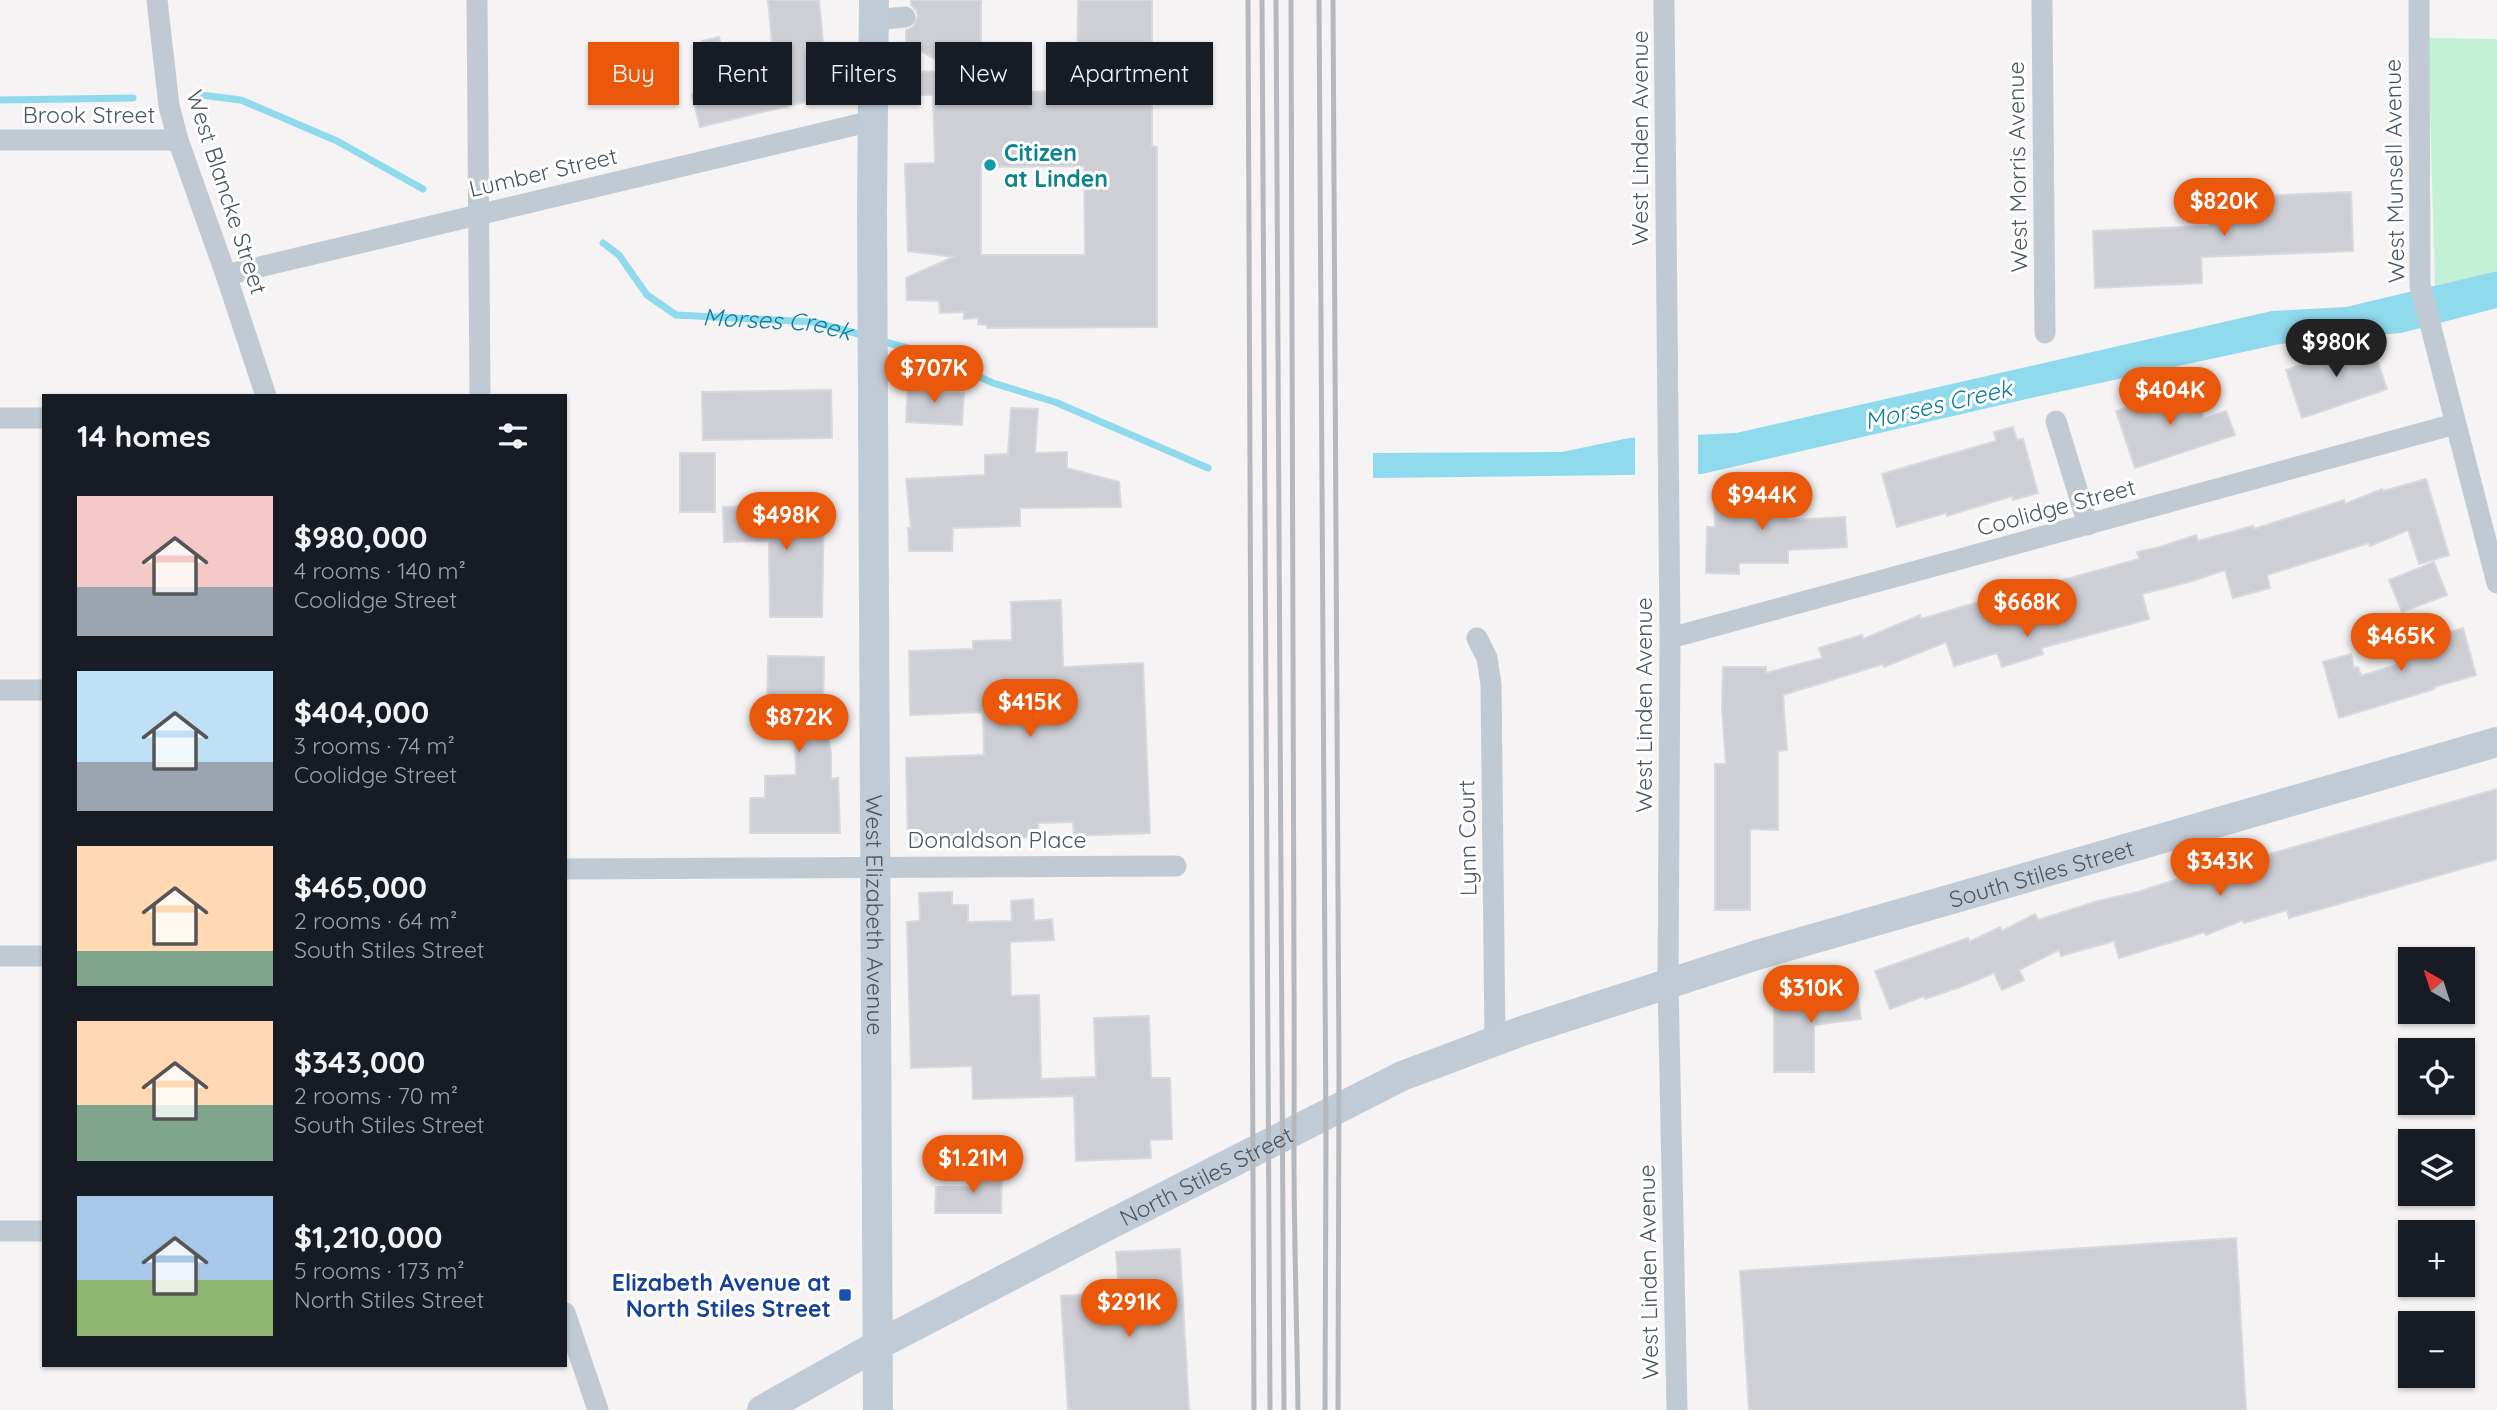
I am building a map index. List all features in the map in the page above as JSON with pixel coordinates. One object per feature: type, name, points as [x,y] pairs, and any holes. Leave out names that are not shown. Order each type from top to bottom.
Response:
[{"type":"main road","name":"West Elizabeth Avenue","points":[[874,10],[872,323],[878,1410]]},
{"type":"main road","name":"South Stiles Street","points":[[1668,984],[1757,955],[2497,742]]},
{"type":"main road","name":"North Stiles Street","points":[[762,1410],[878,1345],[1402,1076],[1495,1041],[1668,984]]},
{"type":"street","name":"West Blancke Street","points":[[157,0],[169,106],[178,140],[265,394]]},
{"type":"street","points":[[477,0],[480,394]]},
{"type":"street","name":"West Linden Avenue","points":[[1664,0],[1670,638],[1668,984],[1677,1410]]},
{"type":"street","name":"West Morris Avenue","points":[[2042,0],[2045,333]]},
{"type":"street","name":"West Munsell Avenue","points":[[2419,0],[2420,285],[2497,583]]},
{"type":"street","points":[[874,10],[905,17]]},
{"type":"street","name":"Lumber Street","points":[[226,275],[872,121]]},
{"type":"street","name":"Brook Street","points":[[0,140],[178,140]]},
{"type":"street","points":[[0,418],[42,418]]},
{"type":"street","points":[[2056,421],[2088,525]]},
{"type":"street","name":"Coolidge Street","points":[[1670,638],[2455,424]]},
{"type":"street","name":"Lynn Court","points":[[1477,638],[1487,658],[1492,684],[1495,1041]]},
{"type":"street","points":[[0,690],[42,690]]},
{"type":"street","name":"Donaldson Place","points":[[567,869],[1177,866]]},
{"type":"street","points":[[0,956],[42,956]]},
{"type":"street","points":[[0,1231],[42,1231]]},
{"type":"street","points":[[567,1318],[598,1410]]},
{"type":"green space","points":[[2428,38],[2497,39],[2497,271],[2435,286]]},
{"type":"water","points":[[2497,271],[2497,308],[2401,333],[2280,344],[1702,474],[1373,478],[1373,453],[1562,452],[1629,438],[1736,433],[2272,311],[2346,307]]},
{"type":"pier","points":[[1698,434],[1698,478],[1635,478],[1635,435]]},
{"type":"building","points":[[768,0],[819,0],[823,42],[806,42],[804,45],[806,102],[792,105],[792,42],[772,42]]},
{"type":"building","name":"Citizen at Linden","points":[[911,0],[981,0],[981,42],[935,42],[935,59],[921,51],[921,42],[906,42],[906,30],[913,27],[918,16],[911,5]]},
{"type":"building","name":"Citizen at Linden","points":[[1078,0],[1152,0],[1152,42],[1078,42]]},
{"type":"building","points":[[719,37],[720,42],[702,42],[702,41]]},
{"type":"building","name":"Citizen at Linden","points":[[935,71],[935,105],[1032,105],[1032,92],[1046,92],[1046,105],[1152,105],[1152,146],[1157,147],[1157,327],[987,328],[987,325],[978,324],[978,318],[964,319],[964,312],[940,313],[939,301],[907,300],[906,278],[953,257],[908,251],[905,164],[935,163],[933,95],[921,95],[921,72]],"holes":[[[1084,166],[1085,255],[981,255],[981,167]]]},
{"type":"building","points":[[695,105],[792,105],[700,127]]},
{"type":"building","points":[[2351,192],[2353,251],[2201,257],[2202,283],[2095,288],[2093,231],[2209,226],[2208,198]]},
{"type":"building","points":[[2371,341],[2387,389],[2302,418],[2286,370]]},
{"type":"building","points":[[908,382],[942,383],[942,392],[964,393],[962,425],[906,422]]},
{"type":"building","points":[[2194,387],[2204,419],[2226,411],[2235,435],[2135,468],[2116,411]]},
{"type":"building","points":[[831,390],[832,438],[703,440],[702,392]]},
{"type":"building","points":[[1011,408],[1038,409],[1035,453],[1067,452],[1067,468],[1119,482],[1121,507],[1020,508],[1020,526],[953,528],[952,551],[909,551],[908,528],[911,528],[906,479],[985,475],[985,455],[1008,454]]},
{"type":"building","points":[[2013,427],[2017,440],[2023,439],[2038,493],[2013,500],[2012,496],[1947,516],[1946,513],[1897,527],[1882,474],[1996,441],[1994,432]]},
{"type":"building","points":[[680,453],[715,453],[715,512],[680,512]]},
{"type":"building","points":[[2426,479],[2449,555],[2419,564],[2408,530],[2370,546],[2369,543],[2267,575],[2270,588],[2233,598],[2225,570],[2142,594],[2149,619],[2041,648],[2043,654],[2002,667],[1997,653],[1954,666],[1946,642],[1884,667],[1883,664],[1783,695],[1787,750],[1778,751],[1778,830],[1750,829],[1750,910],[1715,910],[1715,764],[1726,764],[1722,709],[1723,667],[1766,667],[1766,673],[1822,658],[1819,648],[1862,635],[1863,639],[1920,615],[1921,619],[2022,589],[2023,591],[2139,559],[2137,552],[2196,535],[2198,541],[2253,526],[2254,529],[2344,500],[2345,504],[2382,489],[2383,491]]},
{"type":"building","points":[[1761,487],[1761,507],[1775,507],[1775,518],[1788,520],[1845,517],[1847,547],[1788,550],[1788,563],[1739,563],[1739,574],[1706,573],[1707,527],[1715,527],[1714,488]]},
{"type":"building","points":[[824,503],[822,617],[770,617],[769,541],[724,542],[723,507]]},
{"type":"building","points":[[2434,562],[2447,595],[2402,612],[2389,580]]},
{"type":"building","points":[[1061,600],[1063,667],[1143,663],[1150,833],[1074,836],[1073,822],[1038,823],[1039,837],[908,841],[906,758],[984,755],[983,712],[910,715],[909,651],[973,649],[973,641],[1012,640],[1011,602]]},
{"type":"building","points":[[2463,628],[2476,675],[2339,718],[2323,662],[2351,654],[2354,668],[2358,667],[2361,676],[2399,664],[2394,645],[2415,639],[2416,642]]},
{"type":"building","points":[[768,656],[824,657],[823,703],[831,753],[831,779],[838,778],[840,833],[750,833],[750,798],[765,798],[765,776],[796,775],[795,728],[779,730],[777,712],[767,714]]},
{"type":"building","points":[[2497,789],[2497,859],[2289,918],[2287,910],[2244,923],[2243,920],[2206,935],[2205,932],[2119,958],[2114,941],[2061,956],[2059,950],[2019,970],[2024,980],[2002,990],[1994,973],[1960,987],[1925,999],[1924,996],[1890,1009],[1875,971],[1968,938],[1969,942],[2000,927],[2002,931],[2035,914],[2038,920],[2178,879],[2179,882],[2216,866],[2217,869]]},
{"type":"building","points":[[952,892],[952,905],[968,905],[968,922],[1012,921],[1011,901],[1033,899],[1034,921],[1052,919],[1054,940],[1010,942],[1011,996],[1039,995],[1041,1079],[1096,1077],[1094,1018],[1149,1016],[1151,1078],[1170,1078],[1172,1139],[1150,1140],[1151,1158],[1076,1161],[1074,1096],[973,1099],[972,1066],[911,1068],[907,922],[920,921],[919,893]]},
{"type":"building","points":[[1855,977],[1861,1019],[1814,1025],[1814,1072],[1774,1072],[1774,1004],[1828,1004],[1825,981]]},
{"type":"building","points":[[974,1170],[1002,1170],[1001,1213],[935,1213],[936,1187],[974,1187]]},
{"type":"building","points":[[2236,1238],[2246,1410],[1749,1410],[1740,1271]]},
{"type":"building","points":[[1180,1249],[1189,1410],[1068,1410],[1061,1296],[1119,1293],[1116,1252]]},
{"type":"waterway","name":"Morses Creek","points":[[201,95],[241,100],[337,141],[423,189]]},
{"type":"waterway","name":"Morses Creek","points":[[0,100],[133,98]]},
{"type":"waterway","name":"Morses Creek","points":[[603,243],[619,255],[647,295],[676,315],[814,322],[866,336]]},
{"type":"waterway","name":"Morses Creek","points":[[881,341],[927,353],[993,383],[1055,402],[1208,468]]},
{"type":"railway","points":[[1248,0],[1254,1410]]},
{"type":"railway","points":[[1262,0],[1270,1410]]},
{"type":"railway","points":[[1276,0],[1284,1410]]},
{"type":"railway","points":[[1291,0],[1294,1187],[1298,1410]]},
{"type":"railway","points":[[1319,0],[1326,1140],[1325,1410]]},
{"type":"railway","points":[[1333,0],[1339,1072],[1338,1410]]},
{"type":"place","name":"Citizen at Linden","points":[[990,165]]},
{"type":"place","name":"Elizabeth Avenue at North Stiles Street","points":[[845,1295]]}]
